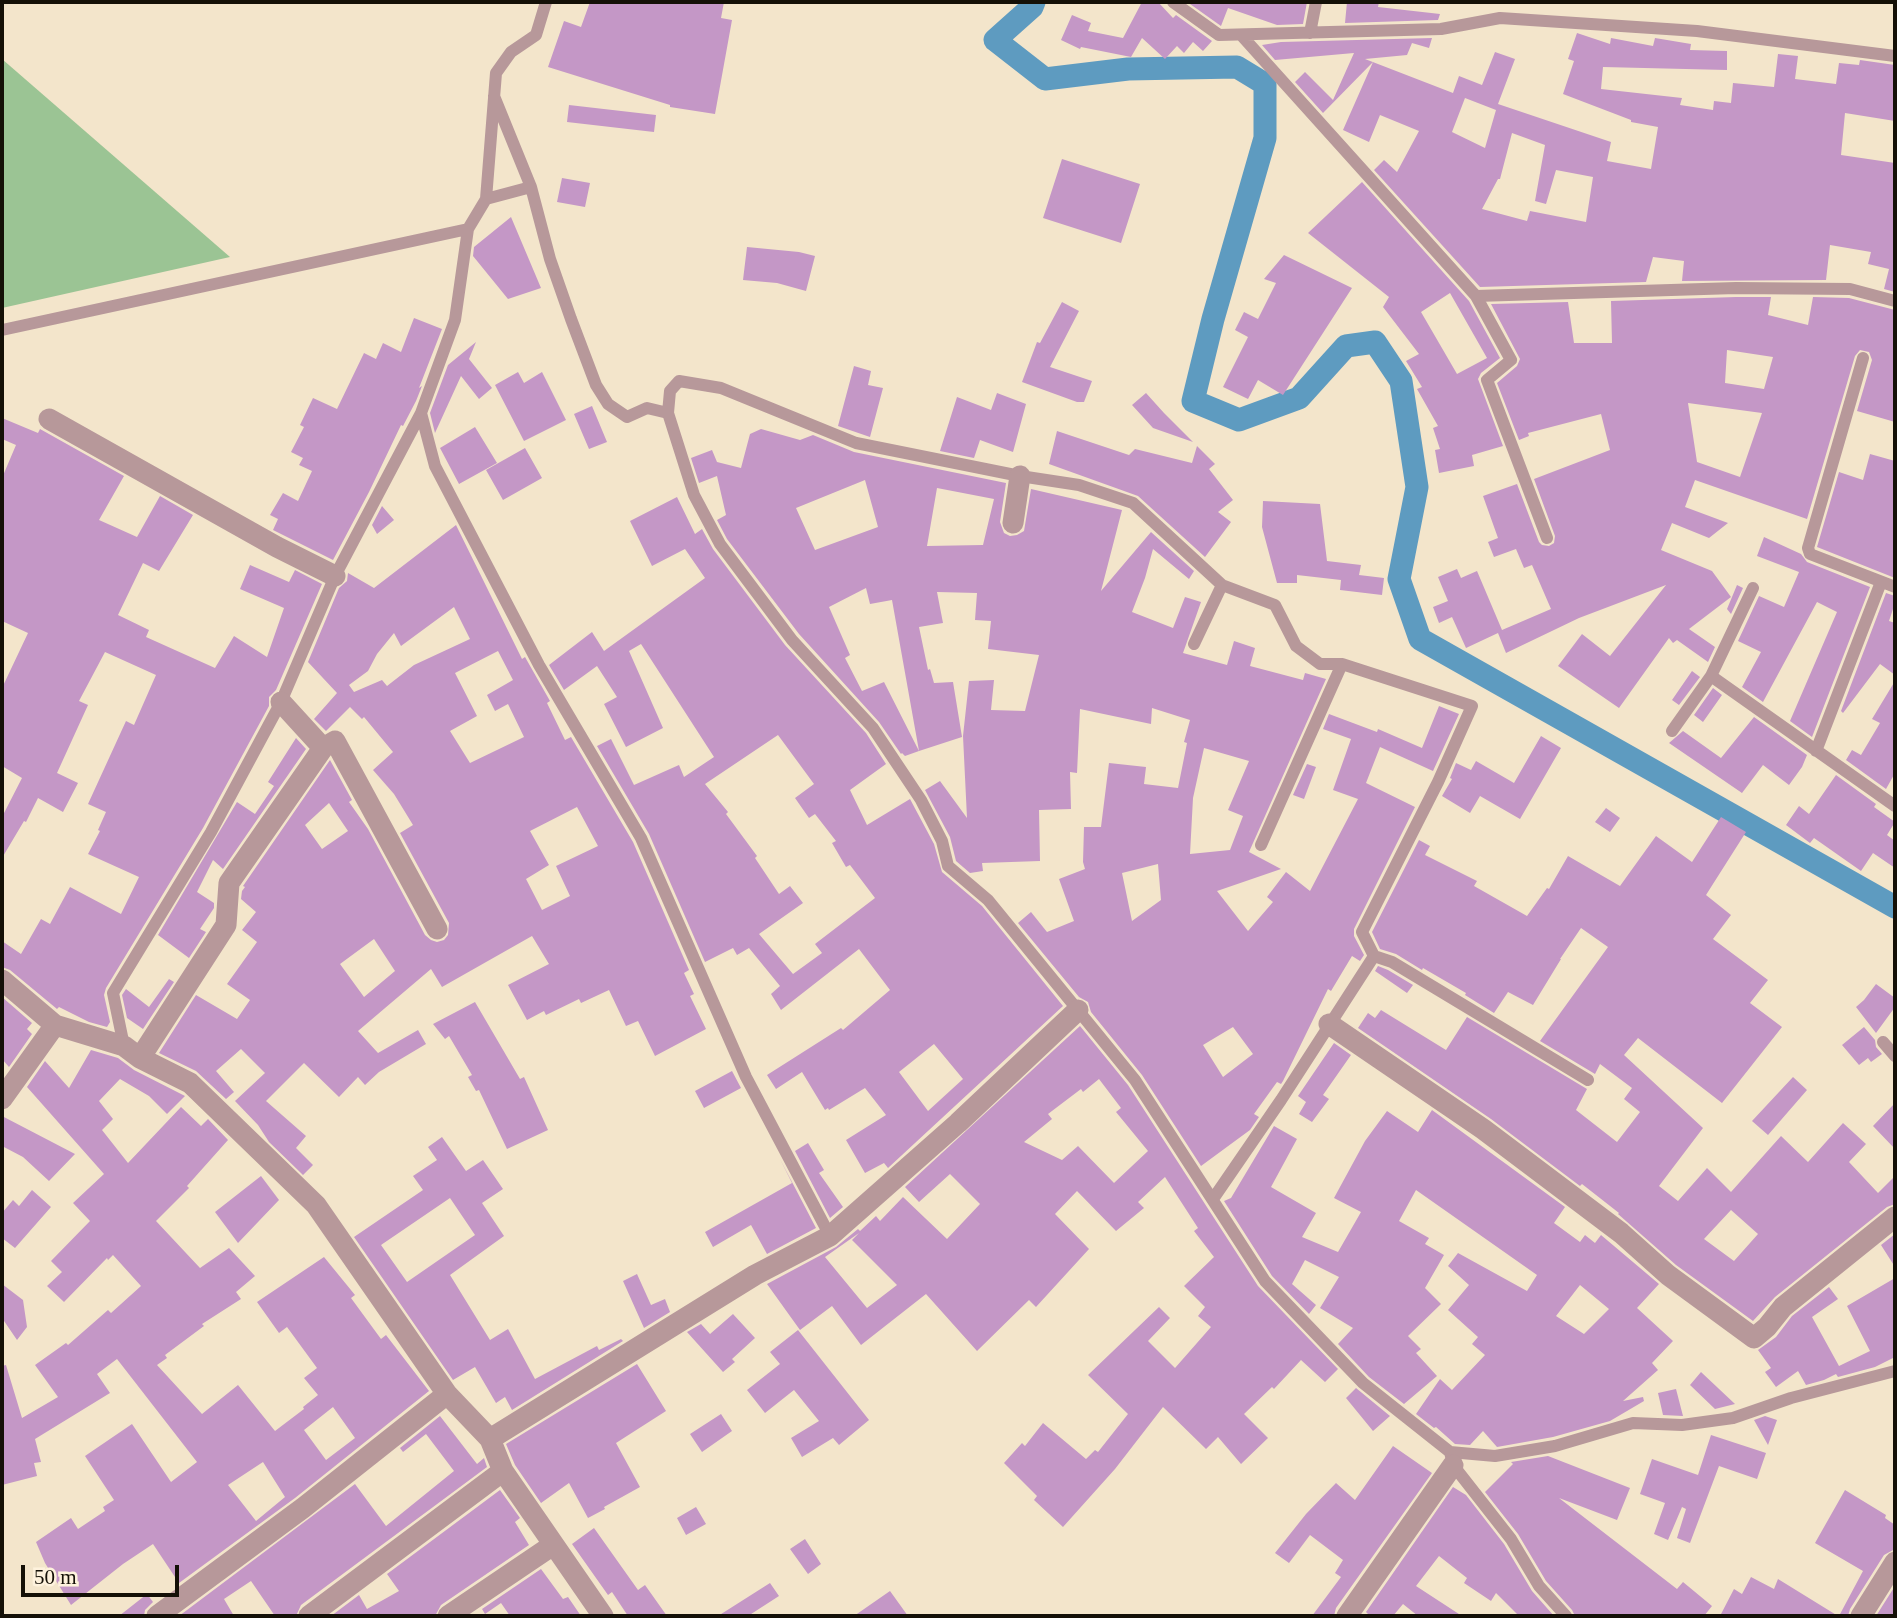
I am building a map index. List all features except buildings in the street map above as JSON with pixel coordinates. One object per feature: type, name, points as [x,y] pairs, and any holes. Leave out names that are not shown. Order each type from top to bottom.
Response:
[{"type":"street","points":[[49,419],[277,547],[335,576]]},
{"type":"street","points":[[1013,523],[1020,477]]},
{"type":"street","points":[[281,702],[323,748]]},
{"type":"street","points":[[132,1052],[226,925],[229,883],[323,748],[335,741],[437,929]]},
{"type":"street","points":[[2,980],[55,1025],[132,1052],[190,1083],[316,1205],[447,1394],[491,1439],[503,1471],[603,1616]]},
{"type":"street","points":[[491,1439],[755,1275],[830,1236],[958,1123],[1078,1010]]},
{"type":"street","points":[[1329,1024],[1483,1129],[1621,1233],[1668,1275],[1754,1338],[1783,1307],[1895,1217]]},
{"type":"street","points":[[2,1099],[55,1025]]},
{"type":"street","points":[[157,1616],[303,1508],[447,1394]]},
{"type":"street","points":[[1347,1616],[1451,1458]]},
{"type":"street","points":[[309,1616],[503,1471]]},
{"type":"street","points":[[448,1616],[553,1545]]},
{"type":"street","points":[[1861,1616],[1895,1562]]},
{"type":"lane","points":[[132,1052],[113,993],[211,832],[281,702],[335,576],[421,413],[455,320],[468,229],[486,199],[496,73],[512,52],[536,35],[546,2]]},
{"type":"lane","points":[[1173,2],[1219,35],[1441,29],[1500,18],[1697,31],[1895,56]]},
{"type":"lane","points":[[1310,33],[1316,2]]},
{"type":"lane","points":[[1242,36],[1476,296],[1511,360],[1487,380],[1548,538]]},
{"type":"lane","points":[[494,96],[531,187],[550,259],[596,385],[608,404],[627,417],[647,408],[668,412]]},
{"type":"lane","points":[[486,199],[531,187]]},
{"type":"lane","points":[[2,330],[468,229]]},
{"type":"lane","points":[[1476,296],[1737,288],[1850,289],[1895,301]]},
{"type":"lane","points":[[1863,358],[1808,548],[1810,554],[1895,587]]},
{"type":"lane","points":[[1566,1616],[1539,1586],[1511,1539],[1451,1458],[1363,1383],[1265,1281],[1135,1080],[988,900],[948,866],[942,841],[922,800],[873,728],[792,639],[720,544],[694,495],[668,412],[670,391],[679,381],[722,388],[856,443],[1020,477],[1079,485],[1133,503],[1222,585],[1275,605],[1296,646],[1320,664],[1342,664],[1472,706],[1438,782],[1362,932],[1374,956],[1392,962],[1588,1080]]},
{"type":"lane","points":[[421,413],[435,466],[539,665],[641,838],[746,1077],[830,1236]]},
{"type":"lane","points":[[1816,751],[1881,582]]},
{"type":"lane","points":[[1194,644],[1222,585]]},
{"type":"lane","points":[[1672,731],[1711,676],[1753,588]]},
{"type":"lane","points":[[1261,845],[1342,664]]},
{"type":"lane","points":[[1711,676],[1895,806]]},
{"type":"lane","points":[[1213,1199],[1374,956]]},
{"type":"lane","points":[[1883,1042],[1895,1056]]},
{"type":"lane","points":[[1451,1458],[1496,1456],[1555,1446],[1633,1423],[1682,1425],[1733,1418],[1791,1398],[1895,1371]]},
{"type":"green space","points":[[2,59],[230,257],[2,308]]},
{"type":"waterway","points":[[1034,2],[1032,7],[995,40],[1045,79],[1128,69],[1237,67],[1265,84],[1265,138],[1213,319],[1193,401],[1239,420],[1299,398],[1346,346],[1375,342],[1401,381],[1417,487],[1399,579],[1420,639],[1895,907]]}]
